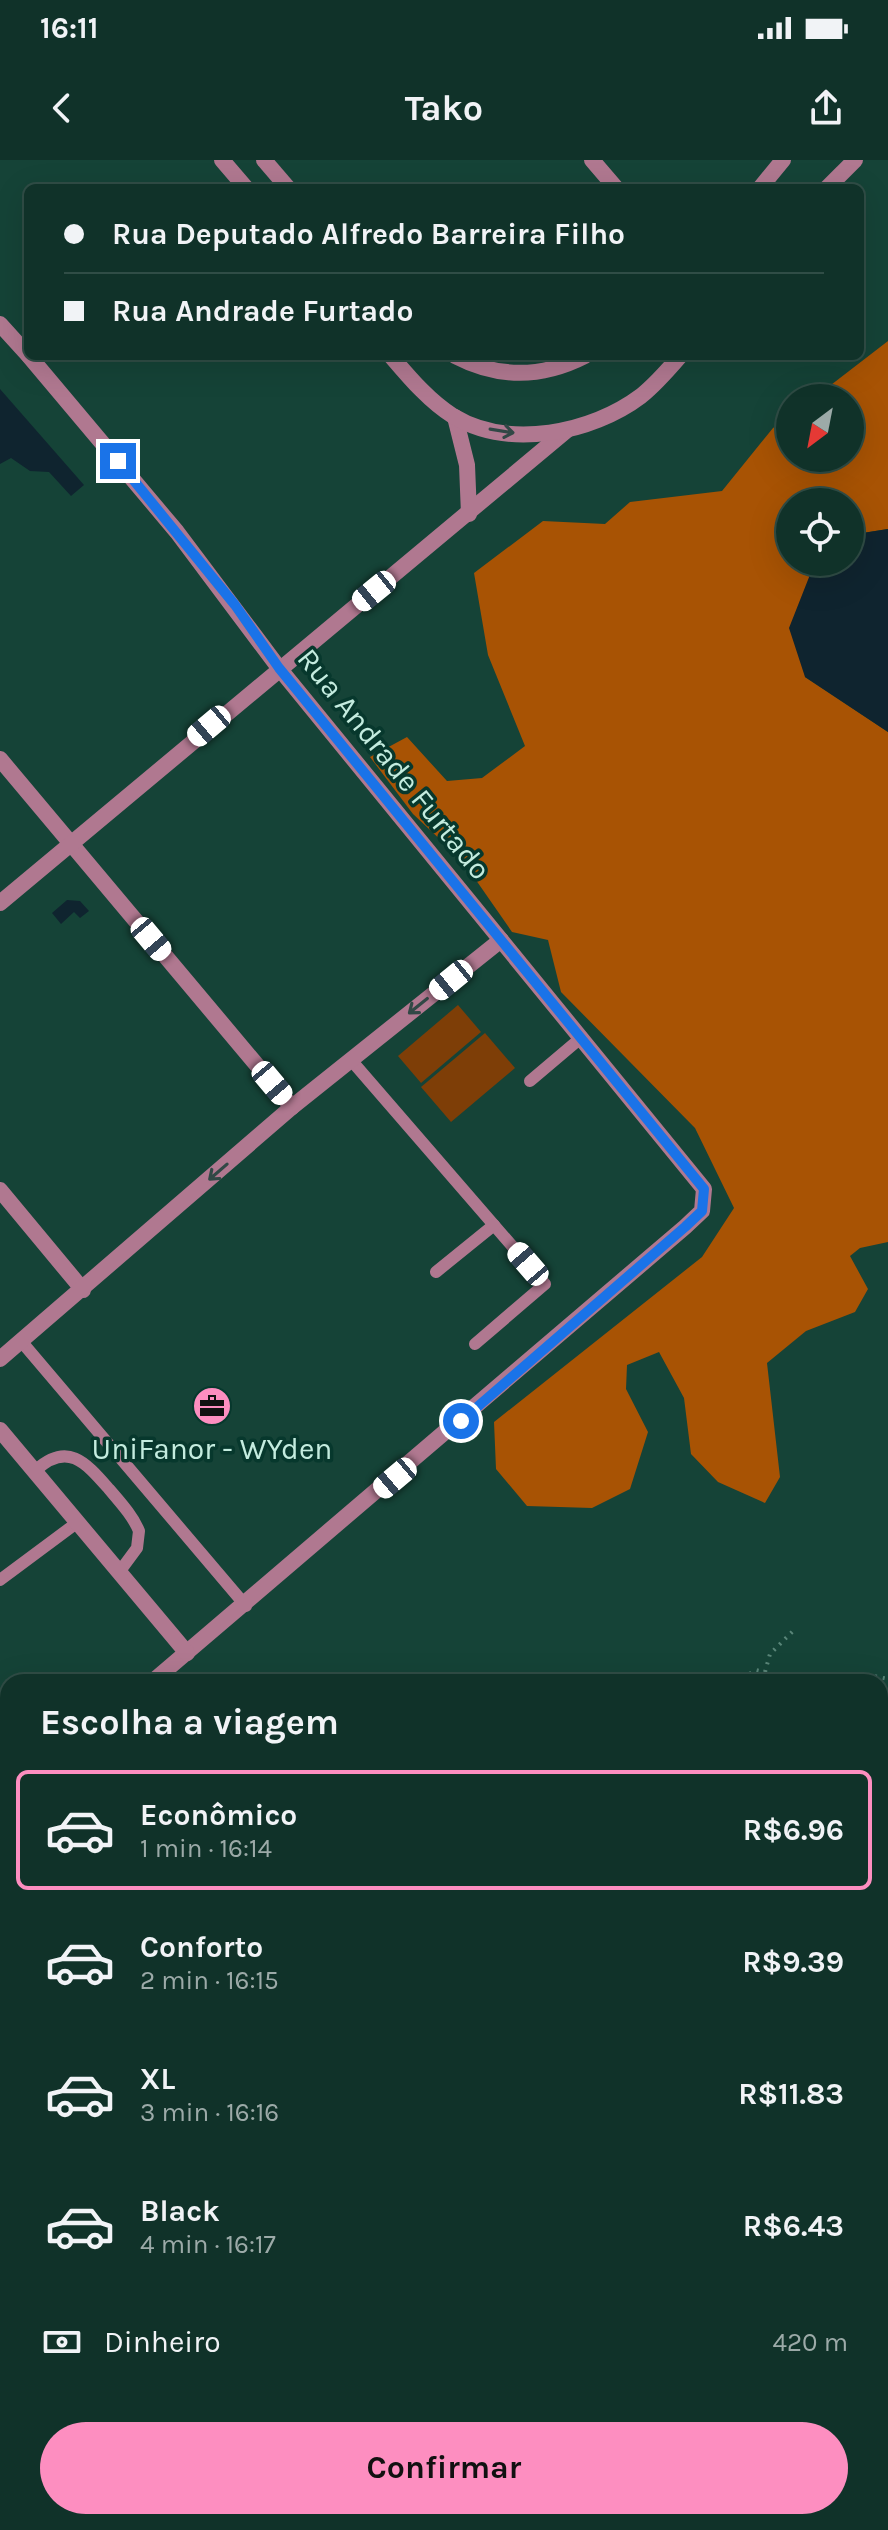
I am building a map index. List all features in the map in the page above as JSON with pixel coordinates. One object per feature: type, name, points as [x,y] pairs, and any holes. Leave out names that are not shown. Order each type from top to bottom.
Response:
[{"type":"street","points":[[222,160],[243,184]]},
{"type":"street","points":[[264,160],[285,184]]},
{"type":"street","points":[[592,160],[613,184]]},
{"type":"street","points":[[763,184],[783,160]]},
{"type":"street","points":[[831,184],[855,160]]},
{"type":"street","name":"Rua Andrade Furtado","points":[[0,324],[24,351]]},
{"type":"street","name":"Rua Andrade Furtado","points":[[31,360],[177,532],[279,668],[701,1181],[705,1203],[702,1211],[246,1606]]},
{"type":"street","points":[[394,360],[412,381],[455,417],[504,432],[567,430]]},
{"type":"street","points":[[466,360],[503,373],[533,374],[573,360]]},
{"type":"street","points":[[0,903],[567,430],[639,397],[676,360]]},
{"type":"street","points":[[455,417],[471,489],[469,514]]},
{"type":"street","points":[[0,759],[292,1107]]},
{"type":"street","points":[[0,1359],[292,1107],[501,940]]},
{"type":"street","points":[[0,1190],[83,1290]]},
{"type":"street","points":[[0,1430],[187,1653]]},
{"type":"street","points":[[162,1674],[246,1606]]},
{"type":"lane","points":[[530,1081],[582,1037]]},
{"type":"lane","points":[[351,1060],[545,1284],[475,1344]]},
{"type":"lane","points":[[436,1272],[494,1225]]},
{"type":"lane","points":[[21,1341],[246,1606]]},
{"type":"lane","points":[[36,1470],[55,1457],[73,1457],[91,1469],[113,1494],[139,1531],[137,1548],[120,1571]]},
{"type":"lane","points":[[0,1580],[78,1522]]},
{"type":"path","points":[[749,1674],[756,1670],[765,1672],[770,1654],[794,1630]]},
{"type":"shaded area","points":[[888,341],[888,529],[864,533],[864,488],[776,488],[776,576],[810,576],[805,677],[888,732],[888,1242],[860,1248],[850,1256],[868,1289],[855,1312],[806,1331],[767,1363],[780,1477],[765,1503],[718,1482],[691,1454],[684,1398],[659,1352],[627,1365],[626,1389],[648,1432],[630,1489],[592,1508],[527,1506],[496,1469],[494,1422],[702,1257],[734,1208],[695,1128],[561,992],[548,940],[512,932],[462,860],[413,814],[370,757],[407,737],[447,781],[482,778],[525,746],[488,655],[474,573],[543,521],[605,524],[630,502],[722,491],[776,426],[776,472],[864,472],[864,384],[832,384]]},
{"type":"shaded area","points":[[458,1005],[481,1032],[421,1083],[398,1056]]},
{"type":"shaded area","points":[[485,1033],[515,1068],[451,1122],[421,1087]]},
{"type":"water","points":[[0,389],[84,485],[71,496],[49,472],[30,471],[11,458],[0,464]]},
{"type":"water","points":[[888,529],[888,732],[805,677],[789,628],[809,576],[864,576],[864,533]]},
{"type":"water","points":[[67,900],[80,901],[89,911],[80,918],[74,912],[61,924],[52,913]]},
{"type":"place","name":"UniFanor - WYden","points":[[212,1406]]},
{"type":"route","points":[[118,461],[235,605],[279,668],[696,1174],[704,1189],[702,1211],[461,1421]]}]
